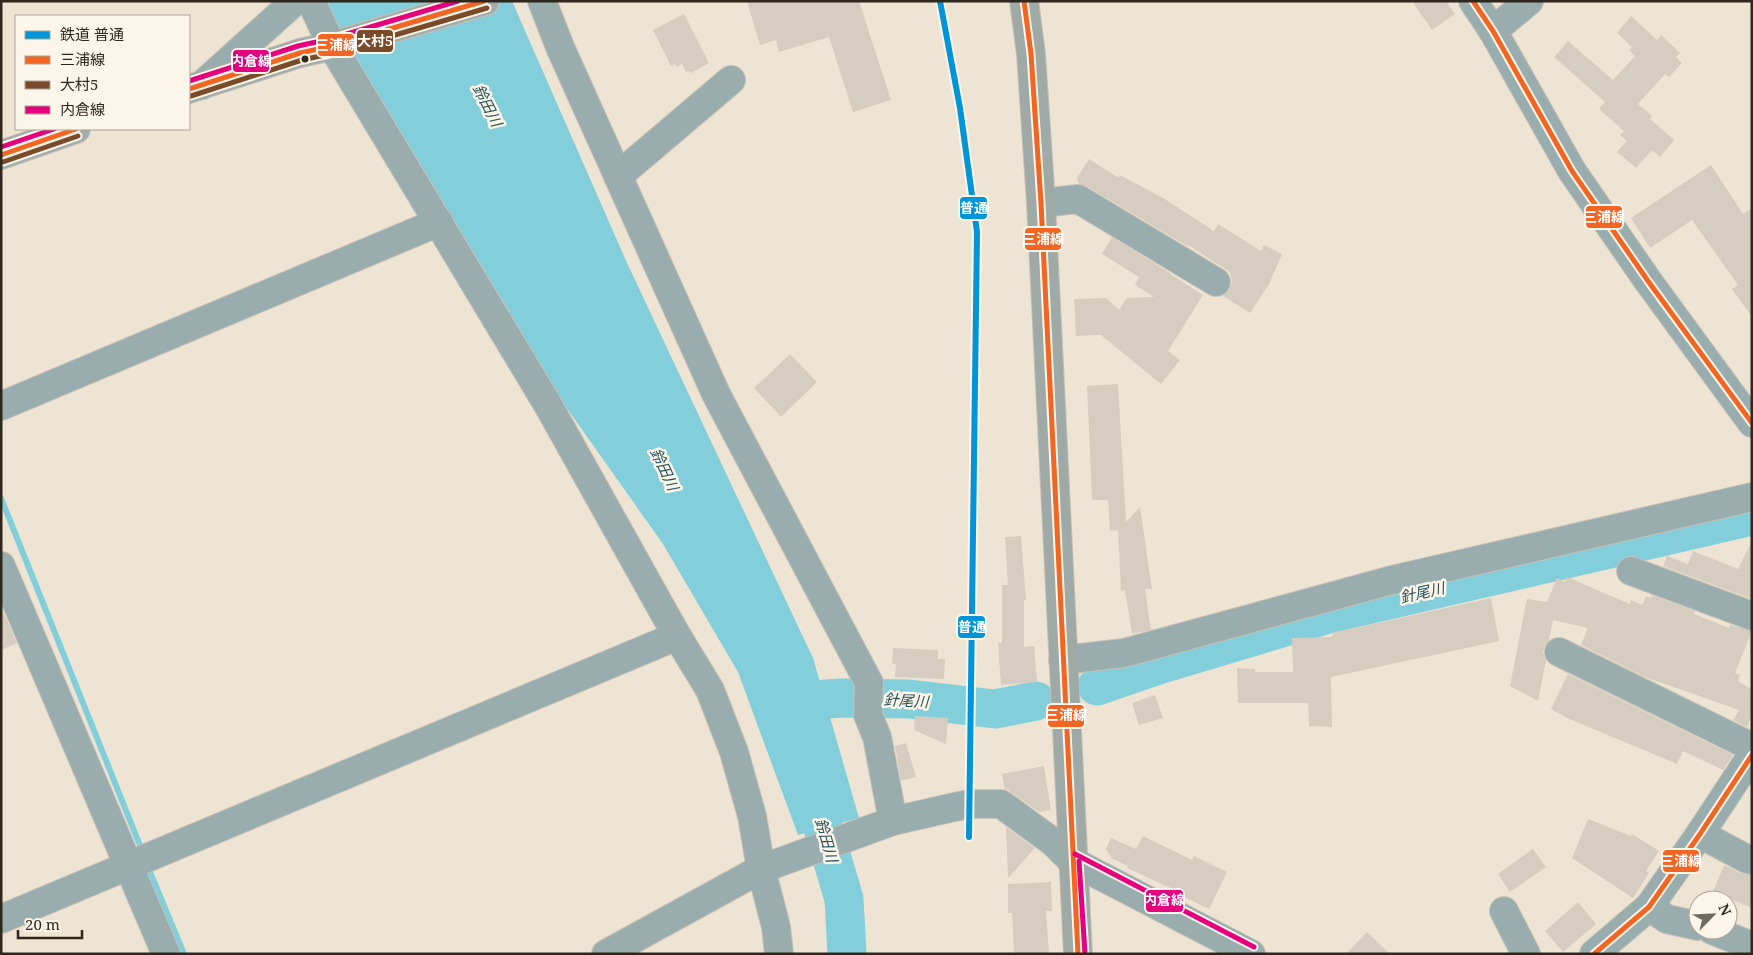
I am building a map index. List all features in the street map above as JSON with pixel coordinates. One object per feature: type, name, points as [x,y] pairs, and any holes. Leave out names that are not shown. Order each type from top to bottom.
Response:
[{"type":"highway","points":[[1024,1],[1031,54],[1041,203],[1078,954]]},
{"type":"main road","points":[[195,87],[300,53],[332,46],[485,1]]},
{"type":"main road","points":[[1,155],[73,130]]},
{"type":"street","points":[[195,87],[295,1]]},
{"type":"street","points":[[312,1],[332,46],[548,405],[677,636],[710,690],[734,752],[752,816],[765,868],[779,954]]},
{"type":"street","points":[[542,1],[560,47],[716,394],[869,683],[868,715],[877,737],[890,822]]},
{"type":"street","points":[[1474,1],[1494,31],[1572,171],[1654,289],[1752,423]]},
{"type":"street","points":[[1494,31],[1529,1]]},
{"type":"street","points":[[618,176],[731,80]]},
{"type":"street","points":[[1041,203],[1078,199],[1148,229],[1216,282]]},
{"type":"street","points":[[1,406],[439,222]]},
{"type":"street","points":[[1063,660],[1124,654],[1392,580],[1752,497]]},
{"type":"street","points":[[1,566],[140,861],[166,954]]},
{"type":"street","points":[[1631,571],[1752,616]]},
{"type":"street","points":[[1,919],[677,636]]},
{"type":"street","points":[[1559,652],[1752,747]]},
{"type":"street","points":[[1594,954],[1649,907],[1700,834],[1752,754]]},
{"type":"street","points":[[606,954],[765,868],[890,822],[969,804],[1001,804],[1053,842],[1072,861],[1242,952]]},
{"type":"street","points":[[1700,834],[1752,860]]},
{"type":"street","points":[[1649,907],[1667,919],[1688,924]]},
{"type":"street","points":[[1504,911],[1526,954]]},
{"type":"street","points":[[1737,940],[1752,946]]},
{"type":"water","points":[[323,1],[512,1],[627,263],[813,658],[859,818],[798,835],[738,672],[663,544],[549,383],[357,66]]},
{"type":"building","points":[[747,1],[859,1],[891,100],[853,112],[829,37],[779,52],[776,40],[760,45]]},
{"type":"building","points":[[1412,1],[1446,1],[1455,14],[1432,30]]},
{"type":"building","points":[[684,14],[709,63],[691,73],[689,71],[686,72],[682,64],[677,67],[675,64],[671,66],[653,30]]},
{"type":"building","points":[[1631,16],[1657,40],[1661,35],[1680,53],[1676,57],[1682,63],[1669,77],[1665,74],[1638,104],[1652,116],[1650,119],[1674,140],[1660,157],[1652,150],[1636,168],[1617,152],[1627,141],[1620,135],[1624,131],[1599,109],[1605,102],[1554,57],[1568,41],[1613,80],[1635,56],[1629,50],[1632,47],[1617,33]]},
{"type":"building","points":[[1089,159],[1119,178],[1120,175],[1163,198],[1214,231],[1218,224],[1261,251],[1264,245],[1282,254],[1269,284],[1250,313],[1223,296],[1229,290],[1232,283],[1230,272],[1188,245],[1086,186],[1079,184],[1077,178]]},
{"type":"building","points":[[1711,165],[1743,214],[1752,208],[1752,317],[1732,289],[1738,285],[1692,220],[1650,248],[1631,218]]},
{"type":"building","points":[[1112,237],[1203,295],[1168,351],[1180,360],[1161,384],[1101,335],[1076,336],[1074,299],[1106,298],[1119,310],[1127,298],[1154,297],[1135,285],[1139,277],[1102,254]]},
{"type":"building","points":[[790,354],[817,382],[781,417],[754,388]]},
{"type":"building","points":[[1118,384],[1126,522],[1140,507],[1152,589],[1145,589],[1151,630],[1132,634],[1125,590],[1121,591],[1118,530],[1110,531],[1108,500],[1092,500],[1087,386]]},
{"type":"building","points":[[1021,536],[1026,600],[1024,600],[1024,647],[1034,646],[1037,682],[1001,685],[998,643],[1002,643],[1002,585],[1008,585],[1005,537]]},
{"type":"building","points":[[1752,541],[1752,599],[1663,566],[1667,556],[1688,564],[1693,551],[1738,569]]},
{"type":"building","points":[[1567,577],[1630,604],[1631,600],[1642,605],[1646,596],[1651,598],[1652,595],[1695,611],[1694,614],[1729,628],[1730,625],[1752,631],[1735,673],[1740,675],[1738,681],[1752,690],[1752,716],[1747,727],[1733,720],[1739,710],[1645,677],[1581,645],[1588,628],[1553,620],[1549,640],[1543,653],[1546,660],[1538,701],[1510,686],[1527,599],[1547,602],[1557,578],[1565,582]]},
{"type":"building","points":[[1491,598],[1499,641],[1331,677],[1332,727],[1309,726],[1308,703],[1238,703],[1237,668],[1255,669],[1255,672],[1293,672],[1292,638],[1332,637],[1333,633]]},
{"type":"building","points":[[1,607],[17,643],[1,650]]},
{"type":"building","points":[[893,648],[938,650],[938,659],[945,659],[944,679],[895,677],[896,664],[892,664]]},
{"type":"building","points":[[1568,674],[1733,755],[1723,770],[1683,751],[1677,764],[1567,718],[1551,709]]},
{"type":"building","points":[[1155,695],[1163,718],[1139,725],[1132,703]]},
{"type":"building","points":[[915,716],[948,718],[946,744],[914,730]]},
{"type":"building","points":[[906,743],[916,777],[901,781],[895,746]]},
{"type":"building","points":[[1044,766],[1051,810],[1039,812],[1009,791],[1009,789],[1005,790],[1002,774]]},
{"type":"building","points":[[1588,819],[1631,836],[1632,834],[1659,851],[1646,871],[1649,873],[1633,898],[1572,858]]},
{"type":"building","points":[[1006,827],[1035,848],[1008,878]]},
{"type":"building","points":[[1143,836],[1192,860],[1194,856],[1227,872],[1209,909],[1176,893],[1177,891],[1127,868],[1128,866],[1111,858],[1106,849],[1111,838],[1136,849]]},
{"type":"building","points":[[1533,849],[1546,867],[1510,892],[1498,874]]},
{"type":"building","points":[[1724,865],[1740,873],[1752,875],[1752,908],[1738,902],[1738,890],[1714,890]]},
{"type":"building","points":[[1051,882],[1052,911],[1046,911],[1049,954],[1014,954],[1012,913],[1008,913],[1008,884]]},
{"type":"building","points":[[1578,902],[1596,924],[1563,952],[1545,931]]},
{"type":"building","points":[[1367,932],[1390,954],[1346,954]]},
{"type":"waterway","points":[[1,498],[143,853]]},
{"type":"waterway","name":"針尾川","points":[[1097,686],[1158,665],[1328,614],[1752,516]]},
{"type":"waterway","name":"針尾川","points":[[775,703],[840,698],[909,699],[995,709],[1036,701]]},
{"type":"waterway","name":"鈴田川","points":[[806,778],[815,801],[844,899],[847,954]]},
{"type":"waterway","points":[[147,865],[184,954]]},
{"type":"rail line","name":"普通","points":[[940,1],[960,108],[977,232],[969,837]]},
{"type":"transit line","name":"内倉線","points":[[190,81],[298,46],[330,39],[458,1]]},
{"type":"transit line","name":"三浦線","points":[[190,89],[300,53],[332,46],[484,1]]},
{"type":"transit line","name":"三浦線","points":[[1024,1],[1031,54],[1041,203],[1078,954]]},
{"type":"transit line","name":"三浦線","points":[[1473,1],[1493,31],[1572,171],[1648,281],[1752,423]]},
{"type":"transit line","name":"大村5","points":[[191,96],[302,60],[334,53],[487,8]]},
{"type":"transit line","name":"内倉線","points":[[1,147],[51,130]]},
{"type":"transit line","name":"三浦線","points":[[1,155],[73,130]]},
{"type":"transit line","name":"大村5","points":[[3,162],[78,136]]},
{"type":"transit line","name":"三浦線","points":[[1594,954],[1649,907],[1752,755]]},
{"type":"transit line","name":"内倉線","points":[[1075,854],[1254,947]]},
{"type":"transit line","name":"内倉線","points":[[1079,861],[1085,954]]}]
